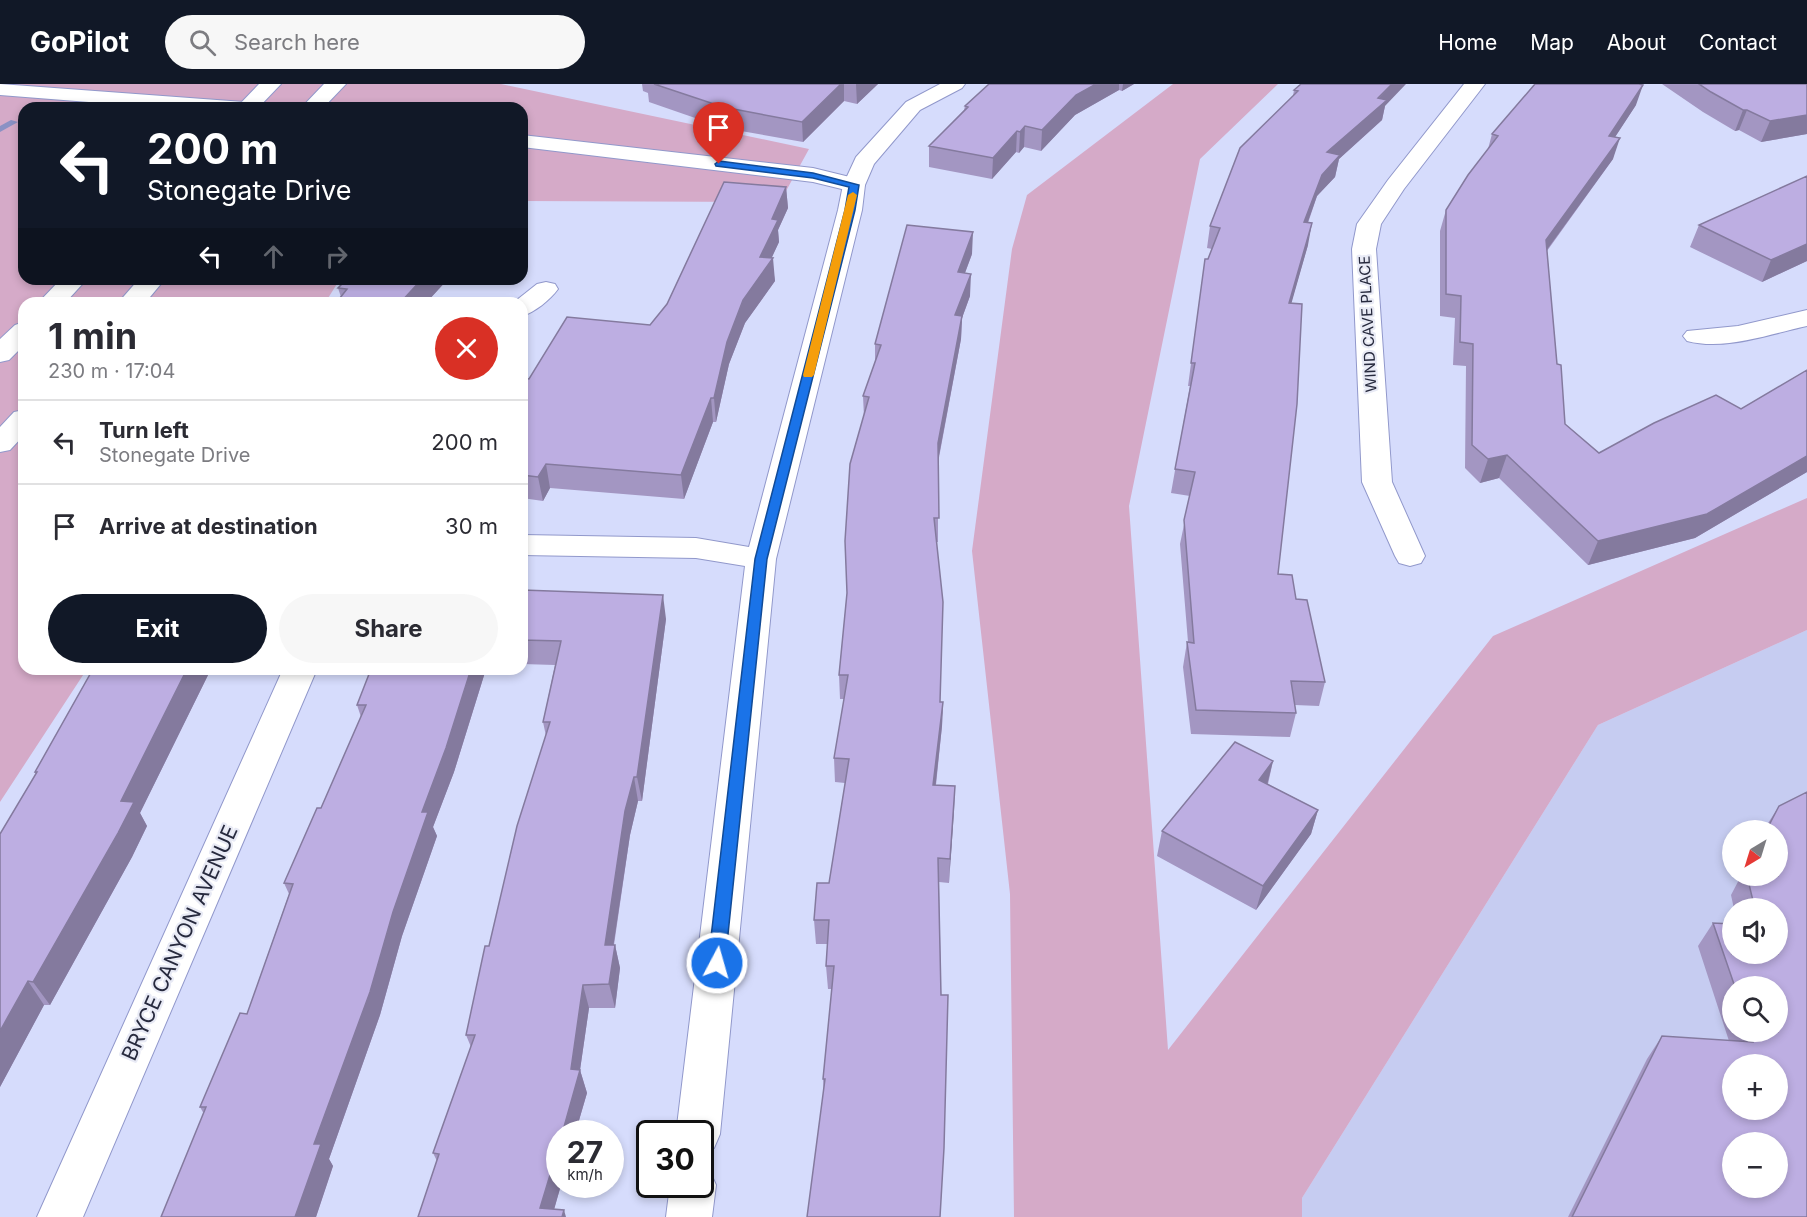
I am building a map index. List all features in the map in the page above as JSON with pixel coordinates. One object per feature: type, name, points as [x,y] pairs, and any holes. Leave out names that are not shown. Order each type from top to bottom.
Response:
[{"type":"street","points":[[252,102],[271,84]]},
{"type":"street","points":[[317,102],[336,84]]},
{"type":"street","points":[[700,1120],[761,559],[850,210],[854,185],[864,162],[913,106],[955,84]]},
{"type":"street","name":"WIND CAVE PLACE","points":[[1410,556],[1377,482],[1364,249],[1369,224],[1396,185],[1475,84]]},
{"type":"street","points":[[0,89],[168,102]]},
{"type":"street","points":[[528,142],[813,175],[854,185]]},
{"type":"street","points":[[57,297],[69,285]]},
{"type":"street","points":[[136,297],[148,285]]},
{"type":"street","points":[[528,303],[546,289]]},
{"type":"street","points":[[1696,336],[1738,334],[1807,318]]},
{"type":"street","points":[[0,354],[18,336]]},
{"type":"street","points":[[0,444],[18,424]]},
{"type":"street","points":[[528,545],[696,548],[761,559]]},
{"type":"street","name":"BRYCE CANYON AVENUE","points":[[60,1217],[297,675]]},
{"type":"street","points":[[689,1217],[691,1198]]},
{"type":"shaded area","points":[[0,84],[501,84],[809,149],[780,202],[528,201],[528,102],[18,102],[18,285],[336,285],[329,297],[18,297],[18,675],[83,675],[0,802]]},
{"type":"shaded area","points":[[1173,84],[1278,84],[1200,159],[1129,506],[1168,1050],[1493,636],[1807,498],[1807,630],[1598,725],[1302,1198],[1302,1217],[1014,1217],[1010,894],[972,551],[1012,249],[1027,195]]},
{"type":"shaded area","points":[[1807,630],[1807,1217],[1302,1217],[1302,1198],[1598,725]]},
{"type":"building","points":[[654,84],[841,84],[802,122],[723,107]]},
{"type":"building","points":[[989,84],[1096,84],[1076,95],[1042,130],[1025,126],[1020,132],[1017,131],[993,158],[929,146],[968,107],[965,106]]},
{"type":"building","points":[[1301,84],[1392,84],[1378,98],[1387,100],[1327,152],[1340,155],[1322,175],[1304,222],[1312,223],[1289,303],[1302,304],[1297,404],[1278,574],[1292,575],[1296,599],[1307,600],[1325,682],[1291,681],[1296,713],[1196,710],[1187,642],[1194,643],[1184,520],[1195,472],[1175,469],[1195,363],[1191,363],[1205,259],[1208,259],[1220,228],[1210,226],[1240,148],[1298,91],[1294,90]]},
{"type":"building","points":[[1535,84],[1643,85],[1609,136],[1620,138],[1546,240],[1557,364],[1561,365],[1565,424],[1599,453],[1654,423],[1716,395],[1741,409],[1807,370],[1807,456],[1707,514],[1598,541],[1507,455],[1488,459],[1472,445],[1473,344],[1460,342],[1461,296],[1446,294],[1446,210],[1468,175],[1498,136],[1492,134]]},
{"type":"building","points":[[1699,84],[1807,84],[1807,115],[1770,121],[1743,110]]},
{"type":"building","points":[[1807,176],[1807,244],[1771,260],[1699,225]]},
{"type":"building","points":[[724,182],[786,187],[772,219],[778,220],[760,257],[773,258],[743,300],[727,342],[714,398],[711,398],[681,475],[546,464],[538,477],[528,476],[528,379],[567,317],[650,325],[667,304]]},
{"type":"building","points":[[907,225],[973,232],[958,272],[971,274],[955,315],[962,316],[938,443],[939,518],[934,518],[943,602],[940,702],[943,702],[933,785],[955,786],[950,859],[938,858],[941,995],[948,995],[940,1217],[807,1217],[825,1079],[823,1079],[834,966],[826,966],[829,920],[814,920],[817,883],[829,883],[849,759],[834,758],[848,675],[839,675],[847,593],[845,541],[850,464],[869,397],[863,396],[881,345],[875,344]]},
{"type":"building","points":[[341,285],[416,285],[406,297],[341,297],[347,289],[338,288]]},
{"type":"building","points":[[528,590],[663,595],[637,777],[634,777],[625,811],[605,945],[615,945],[609,984],[583,985],[571,1069],[580,1070],[566,1120],[546,1120],[546,1188],[540,1208],[564,1210],[562,1217],[418,1217],[439,1154],[433,1153],[475,1035],[466,1035],[485,946],[489,946],[517,826],[550,722],[543,722],[561,641],[528,640]]},
{"type":"building","points":[[90,675],[184,675],[121,801],[134,802],[118,833],[33,982],[28,981],[0,1031],[0,834],[37,772],[35,772]]},
{"type":"building","points":[[369,675],[469,675],[446,748],[422,812],[428,812],[393,912],[370,992],[314,1144],[321,1144],[295,1217],[161,1217],[206,1107],[200,1107],[240,1013],[247,1014],[293,884],[284,883],[317,808],[321,808],[366,705],[357,705]]},
{"type":"building","points":[[1235,742],[1273,761],[1259,780],[1318,810],[1263,886],[1162,831]]},
{"type":"building","points":[[1807,792],[1807,1217],[1572,1217],[1662,1036],[1722,1040],[1722,1042],[1788,1042],[1788,976],[1731,976],[1727,964],[1788,964],[1788,898],[1752,898],[1749,886],[1788,886],[1788,820],[1772,820],[1779,806]]},
{"type":"building","points":[[1713,923],[1722,923],[1722,949]]},
{"type":"waterway","points":[[0,129],[14,122]]},
{"type":"slow traffic","points":[[808,375],[853,195]]},
{"type":"route","points":[[717,963],[761,559],[850,210],[854,185],[813,175],[719,164]]}]
